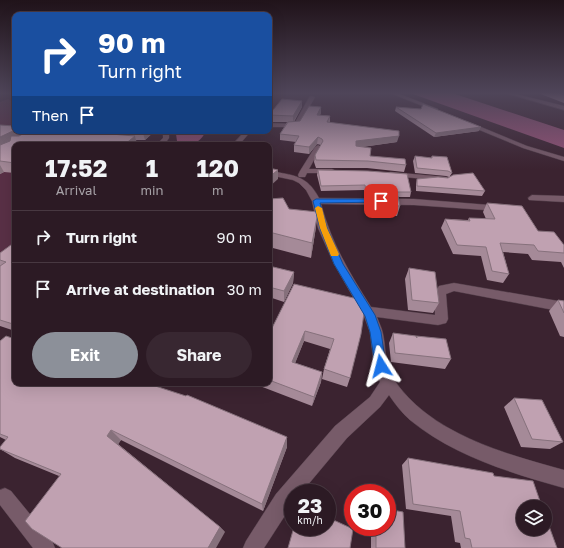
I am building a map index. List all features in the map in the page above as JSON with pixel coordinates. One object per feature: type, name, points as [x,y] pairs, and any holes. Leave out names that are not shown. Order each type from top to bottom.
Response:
[{"type":"street","points":[[272,124],[296,126],[300,119]]},
{"type":"street","points":[[458,119],[525,147],[564,160]]},
{"type":"street","points":[[238,142],[245,134]]},
{"type":"street","points":[[302,175],[318,147]]},
{"type":"street","points":[[272,173],[302,175],[342,171]]},
{"type":"street","points":[[383,174],[446,179]]},
{"type":"street","points":[[302,175],[316,201],[324,228],[339,264],[368,312],[376,332],[381,366],[388,382],[415,414],[446,434],[493,457],[564,479]]},
{"type":"street","points":[[532,198],[564,199]]},
{"type":"street","points":[[316,201],[414,202],[510,209]]},
{"type":"street","points":[[368,312],[438,320],[442,319],[440,294],[443,289],[454,287],[564,307]]},
{"type":"street","points":[[253,548],[283,501],[341,432],[375,402],[388,382]]},
{"type":"street","points":[[5,497],[45,548]]},
{"type":"shaded area","points":[[0,119],[12,119],[12,134],[72,134],[30,142],[12,142],[12,284],[0,295]]},
{"type":"shaded area","points":[[482,119],[529,119],[564,130],[564,148]]},
{"type":"shaded area","points":[[176,134],[204,134],[197,142],[177,141]]},
{"type":"building","points":[[301,119],[329,119],[327,122],[399,131],[399,136],[356,141],[356,146],[371,148],[370,156],[405,159],[406,165],[368,161],[316,160],[315,155],[323,141],[322,139],[318,137],[309,147],[294,145],[299,136],[280,134],[288,122],[300,121]]},
{"type":"building","points":[[414,119],[460,119],[481,127],[436,133]]},
{"type":"building","points":[[0,125],[12,126],[12,131],[0,137]]},
{"type":"building","points":[[23,134],[111,134],[135,136],[128,142],[12,142],[12,163],[0,161],[0,145],[10,141],[11,136],[19,136]]},
{"type":"building","points":[[415,156],[432,158],[432,156],[447,157],[452,173],[448,171],[417,168]]},
{"type":"building","points":[[272,169],[278,170],[272,175]]},
{"type":"building","points":[[318,170],[368,171],[407,174],[411,192],[366,192],[365,185],[321,186]]},
{"type":"building","points":[[473,173],[485,191],[417,186],[417,179],[438,177],[448,178],[453,175]]},
{"type":"building","points":[[369,196],[398,196],[400,206],[370,205]]},
{"type":"building","points":[[283,198],[289,209],[318,212],[312,243],[272,233],[272,199]]},
{"type":"building","points":[[487,203],[522,206],[538,231],[554,232],[564,245],[564,253],[538,251],[534,245],[500,243],[509,274],[492,271],[486,247],[457,245],[445,219],[470,221],[469,218],[495,219]]},
{"type":"building","points":[[12,244],[12,324],[0,320],[0,266],[6,262],[0,260],[0,253]]},
{"type":"building","points":[[272,267],[294,272],[284,291],[272,288]]},
{"type":"building","points":[[409,268],[435,272],[439,303],[412,300]]},
{"type":"building","points":[[294,284],[362,300],[365,306],[361,334],[350,378],[324,369],[334,339],[305,331],[292,362],[322,372],[314,397],[272,381],[272,328]]},
{"type":"building","points":[[558,300],[564,301],[564,313]]},
{"type":"building","points":[[393,333],[446,339],[451,359],[395,353]]},
{"type":"building","points":[[6,336],[12,338],[12,386],[155,386],[186,396],[187,395],[287,437],[262,504],[111,430],[107,436],[220,527],[208,548],[62,548],[32,529],[25,521],[61,474],[0,449],[8,437],[0,434],[0,341]]},
{"type":"building","points":[[514,398],[542,400],[563,442],[532,439]]},
{"type":"building","points":[[408,458],[493,473],[494,476],[533,481],[540,500],[516,500],[516,536],[552,536],[552,534],[557,548],[472,548],[470,539],[465,538],[460,511],[413,504]]},
{"type":"building","points":[[396,511],[403,512],[405,548],[376,548],[376,536],[396,536]]},
{"type":"building","points":[[336,521],[344,525],[344,536],[352,536],[350,548],[288,548],[291,536],[336,536]]},
{"type":"slow traffic","points":[[318,208],[324,228],[335,254]]},
{"type":"route","points":[[381,201],[316,201],[324,228],[339,264],[370,315],[376,332],[381,366]]}]
